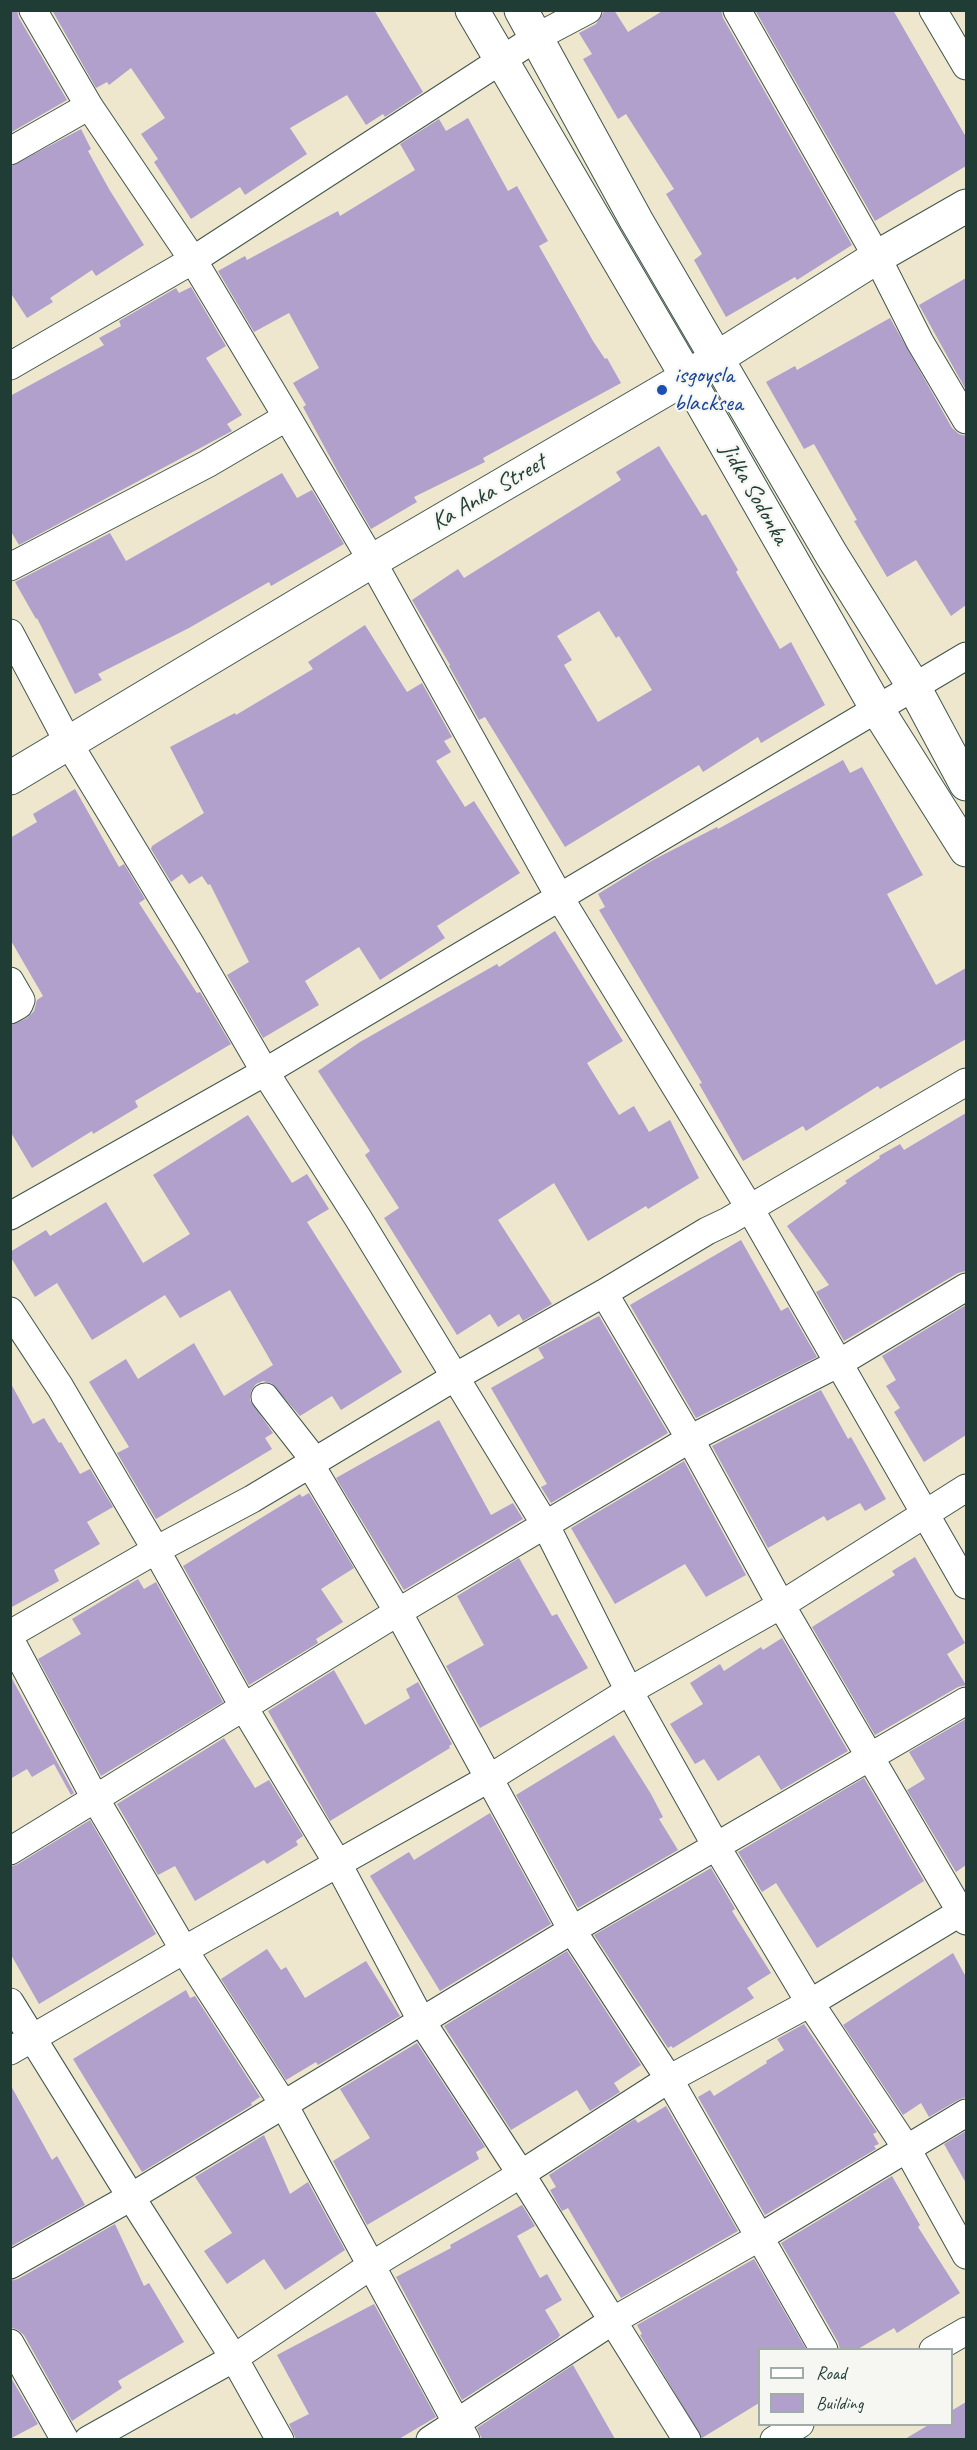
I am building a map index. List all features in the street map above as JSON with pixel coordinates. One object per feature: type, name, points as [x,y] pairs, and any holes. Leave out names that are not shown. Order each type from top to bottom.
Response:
[{"type":"main road","name":"Jidka Sodonka","points":[[472,10],[687,377],[877,709],[966,850]]},
{"type":"main road","name":"Jidka Sodonka","points":[[529,23],[636,220],[831,554],[914,687],[966,784]]},
{"type":"main road","name":"Ka Anka Street","points":[[10,777],[69,744],[372,561],[687,377],[877,257],[966,206]]},
{"type":"street","points":[[33,10],[89,106],[193,260],[287,417],[372,561],[560,898],[749,1207],[839,1362],[923,1514],[966,1585]]},
{"type":"street","points":[[10,366],[193,260],[501,60],[529,23],[588,10]]},
{"type":"street","points":[[737,10],[877,257],[920,342],[966,420]]},
{"type":"street","points":[[933,10],[966,66]]},
{"type":"street","points":[[10,151],[89,106]]},
{"type":"street","points":[[10,567],[207,464],[287,417]]},
{"type":"street","points":[[10,633],[69,744],[191,945],[264,1072],[546,1526],[628,1691],[716,1846],[810,2003],[907,2148],[966,2255]]},
{"type":"street","points":[[10,1216],[264,1072],[966,656]]},
{"type":"street","points":[[10,981],[21,1000],[19,1005],[10,1010]]},
{"type":"street","points":[[10,1634],[156,1550],[252,1499],[455,1377],[966,1082]]},
{"type":"street","points":[[10,1851],[398,1612],[690,1439],[839,1362],[966,1287]]},
{"type":"street","points":[[88,2439],[234,2358],[372,2265],[521,2174],[669,2079],[810,2003],[965,1914],[781,1605],[690,1439],[604,1293]]},
{"type":"street","points":[[10,1311],[60,1387],[156,1550],[243,1706],[338,1864],[422,2022],[614,2320],[687,2439]]},
{"type":"street","points":[[265,1397],[308,1452],[310,1464],[398,1612],[572,1930],[669,2079],[823,2348]]},
{"type":"street","points":[[21,2044],[488,1779],[628,1691],[781,1605],[966,1488]]},
{"type":"street","points":[[10,1639],[96,1800],[184,1950],[284,2105],[461,2431]]},
{"type":"street","points":[[10,2265],[131,2197],[572,1930],[966,1701]]},
{"type":"street","points":[[10,2002],[21,2044],[131,2197],[234,2358],[280,2439]]},
{"type":"street","points":[[430,2439],[461,2431],[614,2320],[760,2237],[966,2113]]},
{"type":"street","points":[[935,2348],[966,2331]]},
{"type":"street","points":[[10,2343],[65,2439]]},
{"type":"street","points":[[774,2439],[797,2426]]},
{"type":"building","points":[[10,10],[17,10],[19,18],[67,100],[10,133]]},
{"type":"building","points":[[52,10],[374,10],[423,92],[385,117],[383,114],[366,125],[347,95],[290,128],[307,154],[245,195],[240,187],[191,219],[154,162],[158,159],[141,134],[165,118],[131,68],[109,85],[107,82],[96,88]]},
{"type":"building","points":[[605,10],[614,10],[628,32],[664,10],[721,10],[723,18],[852,245],[797,280],[795,277],[726,317],[694,260],[702,254],[666,194],[674,189],[626,114],[618,119],[583,59],[592,54],[579,33],[596,24]]},
{"type":"building","points":[[755,10],[893,10],[966,137],[966,166],[875,221]]},
{"type":"building","points":[[468,118],[508,191],[517,186],[548,241],[539,246],[593,341],[605,359],[607,358],[621,383],[483,458],[485,462],[414,497],[417,502],[371,529],[303,407],[306,405],[293,383],[319,368],[289,313],[254,332],[218,271],[245,256],[247,260],[338,211],[340,216],[415,170],[400,144],[439,119],[446,131]]},
{"type":"building","points":[[81,129],[91,149],[88,151],[144,245],[96,276],[92,270],[50,298],[53,302],[27,318],[10,292],[10,167]]},
{"type":"building","points":[[966,278],[966,390],[919,305]]},
{"type":"building","points":[[191,287],[226,346],[206,358],[242,415],[227,424],[232,431],[19,545],[10,530],[10,396],[104,345],[99,338],[121,326],[119,321],[176,288],[179,293]]},
{"type":"building","points":[[890,318],[952,428],[966,436],[966,605],[951,616],[916,560],[887,577],[854,521],[857,520],[814,444],[804,449],[766,382],[795,366],[797,370]]},
{"type":"building","points":[[659,446],[702,516],[706,514],[780,649],[791,642],[825,705],[761,743],[758,737],[703,772],[699,765],[565,847],[485,717],[479,720],[412,600],[458,569],[464,578],[621,480],[616,472]],"holes":[[[599,611],[616,638],[619,636],[652,690],[598,722],[564,665],[572,660],[557,636]]]},
{"type":"building","points":[[282,473],[297,498],[312,490],[344,544],[271,586],[269,582],[189,628],[98,674],[102,680],[75,694],[37,618],[15,582],[110,533],[126,561]]},
{"type":"building","points":[[365,625],[407,692],[422,683],[452,737],[444,741],[451,752],[436,761],[465,807],[474,801],[520,873],[437,926],[445,938],[380,980],[359,947],[305,981],[319,1005],[263,1038],[227,975],[249,962],[210,884],[208,885],[202,876],[189,884],[182,874],[171,882],[151,849],[152,846],[204,813],[170,747],[235,713],[236,715],[313,669],[308,662]]},
{"type":"building","points":[[843,760],[850,773],[862,767],[923,875],[887,894],[936,985],[966,968],[966,1039],[880,1089],[878,1086],[806,1131],[803,1126],[743,1161],[699,1084],[702,1083],[599,910],[605,907],[598,894],[653,860],[717,827],[718,829]]},
{"type":"building","points":[[75,789],[119,867],[124,864],[145,899],[139,903],[197,993],[200,992],[231,1044],[135,1101],[138,1107],[93,1134],[92,1131],[32,1168],[10,1131],[10,1026],[27,1018],[34,1011],[37,1000],[43,996],[10,939],[10,838],[37,822],[33,814]]},
{"type":"building","points":[[555,931],[623,1041],[587,1063],[619,1115],[634,1106],[649,1132],[670,1120],[699,1178],[648,1209],[646,1206],[588,1241],[554,1183],[498,1220],[552,1304],[523,1321],[519,1314],[498,1327],[490,1314],[457,1335],[384,1218],[399,1208],[365,1155],[370,1151],[318,1071],[360,1042],[497,964],[499,967]]},
{"type":"building","points":[[966,1113],[966,1271],[958,1273],[844,1341],[816,1292],[829,1285],[787,1226],[847,1183],[845,1181],[880,1158],[879,1156],[900,1144],[904,1150]]},
{"type":"building","points":[[248,1115],[292,1183],[307,1174],[329,1209],[307,1222],[402,1372],[341,1410],[332,1396],[300,1416],[271,1383],[263,1381],[256,1384],[251,1391],[250,1400],[273,1433],[265,1438],[272,1449],[156,1519],[117,1453],[129,1447],[89,1382],[126,1359],[138,1379],[194,1343],[224,1396],[273,1365],[230,1290],[180,1318],[165,1295],[92,1340],[57,1283],[35,1297],[10,1256],[10,1252],[46,1230],[50,1236],[106,1202],[143,1263],[190,1234],[153,1175]]},
{"type":"building","points":[[741,1240],[781,1311],[788,1307],[817,1357],[696,1418],[630,1305]]},
{"type":"building","points":[[966,1305],[966,1435],[924,1462],[894,1412],[900,1408],[886,1386],[896,1380],[882,1356]]},
{"type":"building","points":[[599,1316],[668,1433],[551,1503],[541,1487],[547,1484],[491,1388],[544,1358],[538,1348]]},
{"type":"building","points":[[10,1382],[33,1424],[44,1418],[80,1474],[90,1469],[113,1507],[87,1522],[100,1544],[54,1570],[59,1581],[10,1608]]},
{"type":"building","points":[[821,1390],[848,1439],[851,1437],[886,1499],[865,1511],[860,1503],[827,1521],[824,1516],[768,1548],[712,1446]]},
{"type":"building","points":[[439,1420],[491,1515],[513,1503],[523,1519],[404,1590],[336,1478]]},
{"type":"building","points":[[684,1461],[746,1575],[706,1597],[685,1564],[615,1604],[571,1528]]},
{"type":"building","points":[[309,1493],[354,1568],[321,1589],[343,1622],[316,1639],[318,1643],[249,1685],[183,1566],[300,1494],[302,1497]]},
{"type":"building","points":[[915,1557],[965,1643],[947,1654],[966,1685],[958,1687],[875,1735],[812,1627],[895,1575],[892,1571]]},
{"type":"building","points":[[519,1558],[552,1616],[557,1614],[588,1668],[480,1728],[446,1666],[484,1645],[457,1596]]},
{"type":"building","points":[[138,1579],[144,1589],[156,1582],[223,1702],[101,1776],[38,1659],[81,1634],[72,1619]]},
{"type":"building","points":[[782,1638],[848,1751],[781,1790],[759,1755],[718,1781],[704,1759],[695,1764],[670,1724],[703,1704],[690,1683],[720,1664],[724,1671],[761,1647],[763,1650]]},
{"type":"building","points":[[334,1670],[365,1725],[410,1698],[406,1689],[418,1682],[452,1744],[450,1748],[330,1821],[268,1711]]},
{"type":"building","points":[[10,1675],[74,1793],[71,1795],[54,1764],[32,1777],[27,1769],[10,1779]]},
{"type":"building","points":[[966,1719],[966,1865],[956,1872],[907,1790],[925,1779],[909,1752]]},
{"type":"building","points":[[614,1735],[651,1794],[663,1817],[659,1819],[678,1850],[578,1908],[516,1795]]},
{"type":"building","points":[[224,1738],[255,1788],[269,1780],[303,1836],[296,1841],[298,1845],[267,1864],[264,1860],[195,1901],[175,1866],[158,1875],[117,1804]]},
{"type":"building","points":[[864,1778],[924,1881],[817,1948],[776,1883],[762,1892],[738,1852]]},
{"type":"building","points":[[490,1813],[551,1924],[440,1991],[370,1876],[409,1852],[414,1860]]},
{"type":"building","points":[[90,1820],[156,1934],[39,2004],[10,1953],[10,1867]]},
{"type":"building","points":[[711,1868],[735,1909],[732,1911],[771,1973],[747,1988],[754,1998],[673,2048],[671,2046],[668,2048],[594,1935]]},
{"type":"building","points":[[267,1949],[281,1970],[286,1967],[305,1998],[366,1961],[400,2016],[318,2065],[316,2062],[286,2080],[221,1979]]},
{"type":"building","points":[[567,1951],[641,2065],[614,2083],[620,2092],[590,2111],[577,2090],[511,2130],[444,2026]]},
{"type":"building","points":[[953,1953],[966,1977],[966,2097],[929,2117],[921,2103],[903,2115],[843,2025]]},
{"type":"building","points":[[186,1990],[190,1998],[195,1996],[260,2097],[251,2103],[252,2105],[142,2172],[73,2059]]},
{"type":"building","points":[[804,2024],[877,2132],[873,2134],[879,2144],[874,2146],[876,2149],[765,2215],[698,2097],[710,2090],[714,2096],[767,2063],[766,2061],[784,2050],[777,2039]]},
{"type":"building","points":[[417,2043],[485,2147],[476,2152],[479,2159],[367,2225],[333,2161],[370,2138],[340,2089]]},
{"type":"building","points":[[10,2084],[52,2160],[57,2156],[85,2205],[10,2247]]},
{"type":"building","points":[[666,2106],[738,2231],[621,2298],[568,2208],[562,2211],[550,2190],[556,2187],[549,2175],[635,2119],[638,2123]]},
{"type":"building","points":[[966,2131],[966,2183],[944,2144]]},
{"type":"building","points":[[264,2135],[290,2194],[308,2182],[345,2250],[285,2290],[264,2259],[227,2284],[204,2251],[232,2233],[195,2177]]},
{"type":"building","points":[[892,2176],[920,2225],[918,2227],[960,2293],[897,2333],[894,2328],[860,2348],[840,2348],[781,2243]]},
{"type":"building","points":[[522,2205],[535,2226],[517,2236],[540,2278],[547,2274],[562,2300],[545,2310],[560,2335],[462,2400],[396,2277],[451,2248],[450,2245]]},
{"type":"building","points":[[115,2224],[144,2286],[149,2283],[184,2342],[118,2381],[122,2388],[72,2421],[24,2335],[10,2327],[10,2281],[18,2279]]},
{"type":"building","points":[[754,2259],[805,2348],[758,2348],[758,2404],[702,2438],[640,2335],[642,2334],[637,2325]]},
{"type":"building","points":[[374,2304],[436,2417],[399,2439],[296,2439],[289,2424],[309,2414],[277,2355]]},
{"type":"building","points":[[573,2365],[615,2439],[482,2439],[477,2428]]},
{"type":"building","points":[[10,2376],[38,2424],[10,2439]]},
{"type":"building","points":[[966,2402],[966,2439],[905,2439],[927,2426],[953,2426],[953,2410]]},
{"type":"place","name":"isgoysla blacksea","points":[[662,390]]}]
